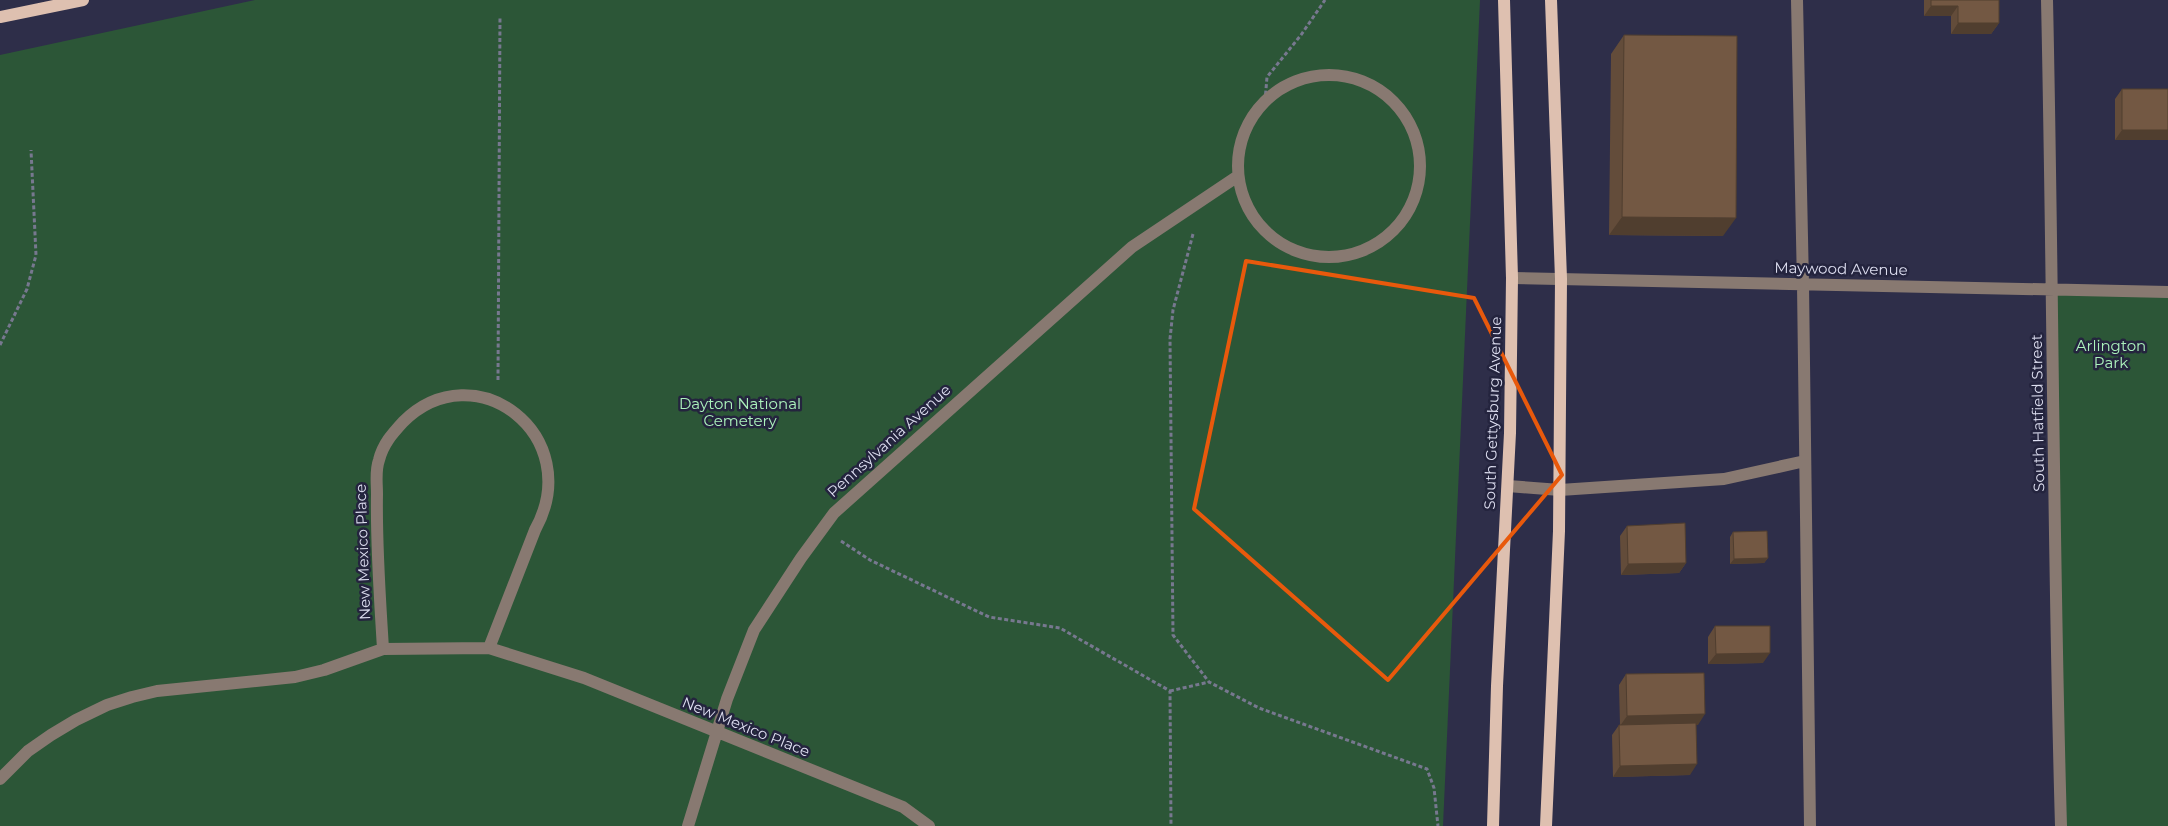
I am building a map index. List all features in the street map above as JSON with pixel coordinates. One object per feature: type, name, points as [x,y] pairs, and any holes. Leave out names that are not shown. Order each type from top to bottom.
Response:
[{"type":"main road","points":[[0,18],[83,0]]},
{"type":"main road","name":"South Gettysburg Avenue","points":[[1493,826],[1497,686],[1510,433],[1512,278],[1504,0]]},
{"type":"main road","points":[[1546,826],[1560,490],[1561,279],[1551,0]]},
{"type":"street","points":[[1797,0],[1803,285],[1810,826]]},
{"type":"street","name":"South Hatfield Street","points":[[2047,0],[2061,826]]},
{"type":"street","points":[[1320,75],[1351,78],[1379,90],[1402,110],[1416,137],[1421,167],[1416,197],[1400,224],[1378,244],[1349,256],[1318,257],[1289,249],[1264,231],[1246,206],[1238,176],[1239,148],[1249,123],[1265,101],[1290,83],[1320,75]]},
{"type":"street","name":"Pennsylvania Avenue","points":[[688,826],[727,699],[754,630],[834,513],[1132,247],[1238,176]]},
{"type":"street","name":"Maywood Avenue","points":[[1512,278],[2168,292]]},
{"type":"street","name":"New Mexico Place","points":[[383,649],[376,511],[376,478],[382,449],[390,436],[414,412],[428,403],[444,397],[467,396],[498,403],[512,411],[534,432],[542,446],[548,468],[549,491],[542,517],[535,530],[490,648]]},
{"type":"street","points":[[1508,486],[1560,490],[1724,479],[1805,461]]},
{"type":"street","name":"New Mexico Place","points":[[0,779],[28,751],[51,735],[76,720],[132,697],[157,691],[295,677],[324,670],[383,649],[490,648],[584,678],[903,807],[929,826]]},
{"type":"path","points":[[1265,101],[1267,77],[1301,35],[1325,0]]},
{"type":"path","points":[[498,403],[500,16]]},
{"type":"path","points":[[0,345],[27,289],[36,255],[30,150]]},
{"type":"path","points":[[1198,203],[1192,241],[1173,310],[1170,339],[1173,635],[1209,682],[1259,708],[1427,769],[1434,788],[1438,826]]},
{"type":"path","points":[[822,528],[870,560],[989,617],[1060,628],[1170,692],[1209,682]]},
{"type":"path","points":[[1170,692],[1171,826]]},
{"type":"highlighted area","points":[[1246,261],[1474,298],[1562,475],[1388,680],[1194,509]]},
{"type":"green space","name":"Dayton National Cemetery","points":[[255,0],[1480,0],[1443,826],[0,826],[0,55]]},
{"type":"green space","name":"Arlington Park","points":[[2053,290],[2168,292],[2168,826],[2061,826]]},
{"type":"building","points":[[1931,0],[1999,0],[1999,23],[1958,23],[1958,6],[1931,6]]},
{"type":"building","points":[[1624,35],[1737,36],[1736,218],[1622,217]]},
{"type":"building","points":[[2122,89],[2168,89],[2168,130],[2122,130]]},
{"type":"building","points":[[1685,523],[1686,563],[1628,564],[1627,526]]},
{"type":"building","points":[[1767,531],[1768,558],[1734,559],[1733,532]]},
{"type":"building","points":[[1715,626],[1770,626],[1770,653],[1716,654]]},
{"type":"building","points":[[1704,673],[1705,714],[1627,716],[1626,674]]},
{"type":"building","points":[[1696,723],[1697,764],[1620,766],[1619,725]]}]
